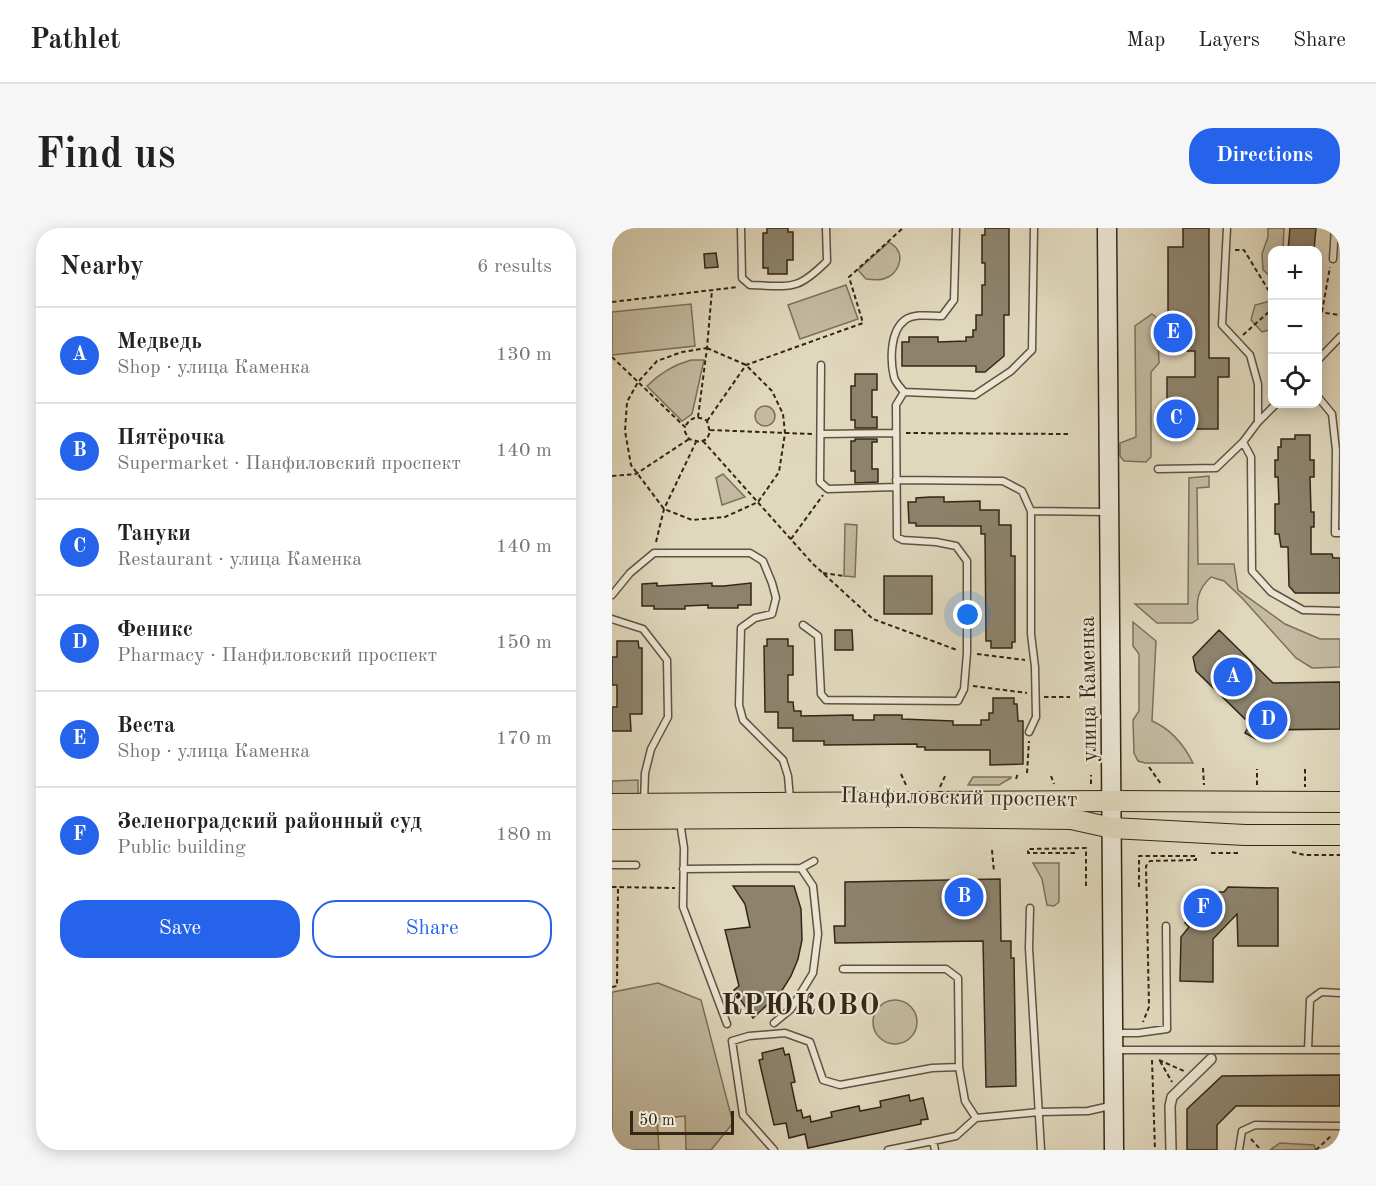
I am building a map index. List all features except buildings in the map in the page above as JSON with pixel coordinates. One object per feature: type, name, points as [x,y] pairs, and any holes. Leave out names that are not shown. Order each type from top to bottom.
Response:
[{"type":"main road","name":"улица Каменка","points":[[1107,228],[1114,1150]]},
{"type":"main road","name":"Панфиловский проспект","points":[[680,811],[790,803],[1340,802]]},
{"type":"main road","name":"Панфиловский проспект","points":[[612,804],[644,811],[1071,819],[1112,828],[1245,835],[1340,835]]},
{"type":"main road","name":"Панфиловский проспект","points":[[612,819],[644,811]]},
{"type":"street","points":[[1171,1150],[1170,1106],[1172,1097],[1211,1059]]},
{"type":"lane","points":[[741,228],[742,278],[750,285],[792,286],[808,280],[827,261],[826,228]]},
{"type":"lane","points":[[904,392],[894,379],[891,356],[894,338],[900,325],[907,318],[942,316],[954,300],[956,228]]},
{"type":"lane","points":[[904,392],[975,395],[1011,370],[1032,350],[1034,228]]},
{"type":"lane","points":[[1227,228],[1222,325],[1250,355],[1258,384],[1258,422]]},
{"type":"lane","points":[[1334,259],[1335,228]]},
{"type":"lane","points":[[1322,355],[1340,337]]},
{"type":"lane","points":[[821,365],[820,482],[828,489],[896,484],[1003,481],[1022,491],[1031,512],[1031,634],[1035,667],[1036,717],[1029,732]]},
{"type":"lane","points":[[803,625],[818,636],[821,694],[826,700],[958,701],[964,685],[967,653],[967,561],[956,546],[903,540],[897,537],[896,405],[904,392]]},
{"type":"lane","points":[[1322,403],[1332,414],[1336,450],[1335,533],[1340,533]]},
{"type":"lane","points":[[1158,469],[1216,468],[1243,442],[1272,408]]},
{"type":"lane","points":[[821,434],[896,433]]},
{"type":"lane","points":[[1243,442],[1251,457],[1252,571],[1271,592],[1303,610],[1340,610]]},
{"type":"lane","points":[[1031,512],[1109,512]]},
{"type":"lane","points":[[612,595],[630,573],[654,553],[750,553],[763,561],[776,598],[772,614],[755,618],[741,628],[739,705],[743,720],[783,760],[788,776],[790,803]]},
{"type":"lane","points":[[612,619],[643,629],[667,660],[668,717],[651,749],[645,773],[644,811]]},
{"type":"lane","points":[[680,811],[684,848],[683,907],[727,1024]]},
{"type":"lane","points":[[683,869],[801,868],[814,861]]},
{"type":"lane","points":[[612,865],[636,865]]},
{"type":"lane","points":[[774,1023],[791,1009],[813,973],[818,934],[813,886],[801,868]]},
{"type":"lane","points":[[1030,908],[1032,1020],[1041,1150]]},
{"type":"lane","points":[[1113,1041],[1138,1033],[1167,1029],[1166,926]]},
{"type":"lane","points":[[843,969],[946,969],[958,978],[959,1067],[965,1101],[976,1118]]},
{"type":"lane","points":[[1308,1050],[1310,1000],[1321,992],[1340,993]]},
{"type":"lane","points":[[774,1150],[743,1115],[732,1041],[749,1036],[785,1033],[810,1042],[823,1080],[840,1085],[932,1068],[959,1067]]},
{"type":"lane","points":[[1113,1041],[1152,1051],[1340,1050]]},
{"type":"lane","points":[[888,1150],[956,1136],[976,1118],[1040,1112],[1088,1112],[1113,1105]]},
{"type":"lane","points":[[1239,1150],[1242,1131],[1255,1125],[1340,1126]]},
{"type":"lane","points":[[933,1142],[935,1150]]},
{"type":"path","points":[[707,421],[746,365],[863,323],[849,278],[903,228]]},
{"type":"path","points":[[1226,250],[1244,250],[1268,289]]},
{"type":"path","points":[[1322,300],[1330,266],[1334,259]]},
{"type":"path","points":[[612,302],[750,285]]},
{"type":"path","points":[[698,417],[712,290]]},
{"type":"path","points":[[1322,312],[1340,315]]},
{"type":"path","points":[[1237,341],[1268,313]]},
{"type":"path","points":[[707,348],[746,365],[772,391],[783,414],[785,433],[779,472],[758,502],[725,518],[692,519],[664,509],[631,465],[625,431],[627,402],[638,382],[657,361],[681,352],[707,348]]},
{"type":"path","points":[[612,357],[685,427]]},
{"type":"path","points":[[698,417],[707,421],[710,430],[703,441],[696,442],[689,439],[685,427],[690,420],[698,417]]},
{"type":"path","points":[[710,430],[821,434]]},
{"type":"path","points":[[896,433],[1068,434]]},
{"type":"path","points":[[612,476],[636,474],[689,439]]},
{"type":"path","points":[[703,441],[823,573],[873,619],[967,653],[1029,661]]},
{"type":"path","points":[[654,553],[664,509],[696,442]]},
{"type":"path","points":[[791,539],[828,489]]},
{"type":"path","points":[[823,573],[844,576]]},
{"type":"path","points":[[964,685],[1036,696],[1070,697]]},
{"type":"path","points":[[1027,773],[1029,732]]},
{"type":"path","points":[[1149,767],[1159,784]]},
{"type":"path","points":[[1203,768],[1204,788]]},
{"type":"path","points":[[1257,769],[1257,789]]},
{"type":"path","points":[[1305,769],[1305,789]]},
{"type":"path","points":[[1016,779],[1018,773]]},
{"type":"path","points":[[901,774],[908,787]]},
{"type":"path","points":[[940,787],[946,774]]},
{"type":"path","points":[[1051,776],[1053,784]]},
{"type":"path","points":[[1075,853],[1028,853],[1028,849],[1086,848],[1086,889]]},
{"type":"path","points":[[992,850],[994,872]]},
{"type":"path","points":[[1291,852],[1305,855],[1340,855]]},
{"type":"path","points":[[1211,853],[1245,853]]},
{"type":"path","points":[[1138,1033],[1149,1007],[1146,866],[1150,861],[1197,860],[1196,856],[1139,856],[1139,887]]},
{"type":"path","points":[[612,887],[683,889]]},
{"type":"path","points":[[612,987],[617,987],[618,887]]},
{"type":"path","points":[[1152,1051],[1177,1091]]},
{"type":"path","points":[[1152,1051],[1155,1150]]},
{"type":"path","points":[[1160,1061],[1194,1074]]},
{"type":"path","points":[[1316,1150],[1332,1135]]},
{"type":"shaded area","points":[[1268,228],[1284,228],[1283,246],[1268,246],[1268,274],[1263,270],[1262,254],[1268,237]]},
{"type":"shaded area","points":[[889,242],[895,247],[900,257],[896,270],[884,279],[866,279],[858,270]]},
{"type":"shaded area","points":[[846,285],[858,319],[800,339],[788,305]]},
{"type":"shaded area","points":[[1268,302],[1268,330],[1262,332],[1251,320],[1255,305]]},
{"type":"shaded area","points":[[691,304],[695,346],[612,355],[612,312]]},
{"type":"shaded area","points":[[1152,314],[1157,318],[1159,363],[1151,372],[1151,457],[1146,462],[1124,461],[1120,456],[1120,443],[1136,437],[1135,326]]},
{"type":"shaded area","points":[[691,360],[704,360],[692,414],[682,421],[647,386],[667,370]]},
{"type":"shaded area","points":[[765,406],[772,409],[775,416],[772,423],[765,426],[758,423],[755,416],[758,409]]},
{"type":"shaded area","points":[[723,474],[745,497],[722,505],[716,478]]},
{"type":"shaded area","points":[[1209,476],[1209,487],[1197,488],[1198,564],[1234,564],[1238,590],[1285,624],[1320,639],[1340,639],[1340,667],[1312,668],[1296,658],[1242,598],[1224,581],[1211,577],[1200,591],[1197,607],[1198,619],[1192,623],[1157,623],[1135,604],[1188,604],[1189,478]]},
{"type":"shaded area","points":[[845,524],[857,525],[855,577],[844,576]]},
{"type":"shaded area","points":[[1133,622],[1156,641],[1152,721],[1165,728],[1176,738],[1193,763],[1145,763],[1138,761],[1134,753],[1133,720],[1139,711],[1139,654],[1133,646]]},
{"type":"shaded area","points":[[973,777],[1011,778],[999,785],[968,785]]},
{"type":"shaded area","points":[[638,780],[638,795],[612,801],[612,781]]},
{"type":"shaded area","points":[[1033,863],[1059,863],[1059,902],[1054,906],[1047,905],[1042,879]]},
{"type":"shaded area","points":[[658,983],[701,1000],[733,1123],[711,1150],[686,1150],[685,1116],[657,1119],[659,1150],[612,1150],[612,993]]},
{"type":"shaded area","points":[[895,1000],[910,1007],[917,1022],[910,1037],[895,1044],[880,1037],[873,1022],[880,1007]]},
{"type":"shaded area","points":[[1280,1143],[1314,1145],[1316,1150],[1270,1150]]},
{"type":"place","name":"Веста","points":[[1173,333]]},
{"type":"place","name":"Тануки","points":[[1176,419]]},
{"type":"place","name":"Медведь","points":[[1233,677]]},
{"type":"place","name":"Феникс","points":[[1268,720]]},
{"type":"place","name":"Пятёрочка","points":[[964,897]]},
{"type":"place","name":"Зеленоградский районный суд","points":[[1203,908]]},
{"type":"district","name":"КРЮКОВО","points":[[801,1004]]}]
